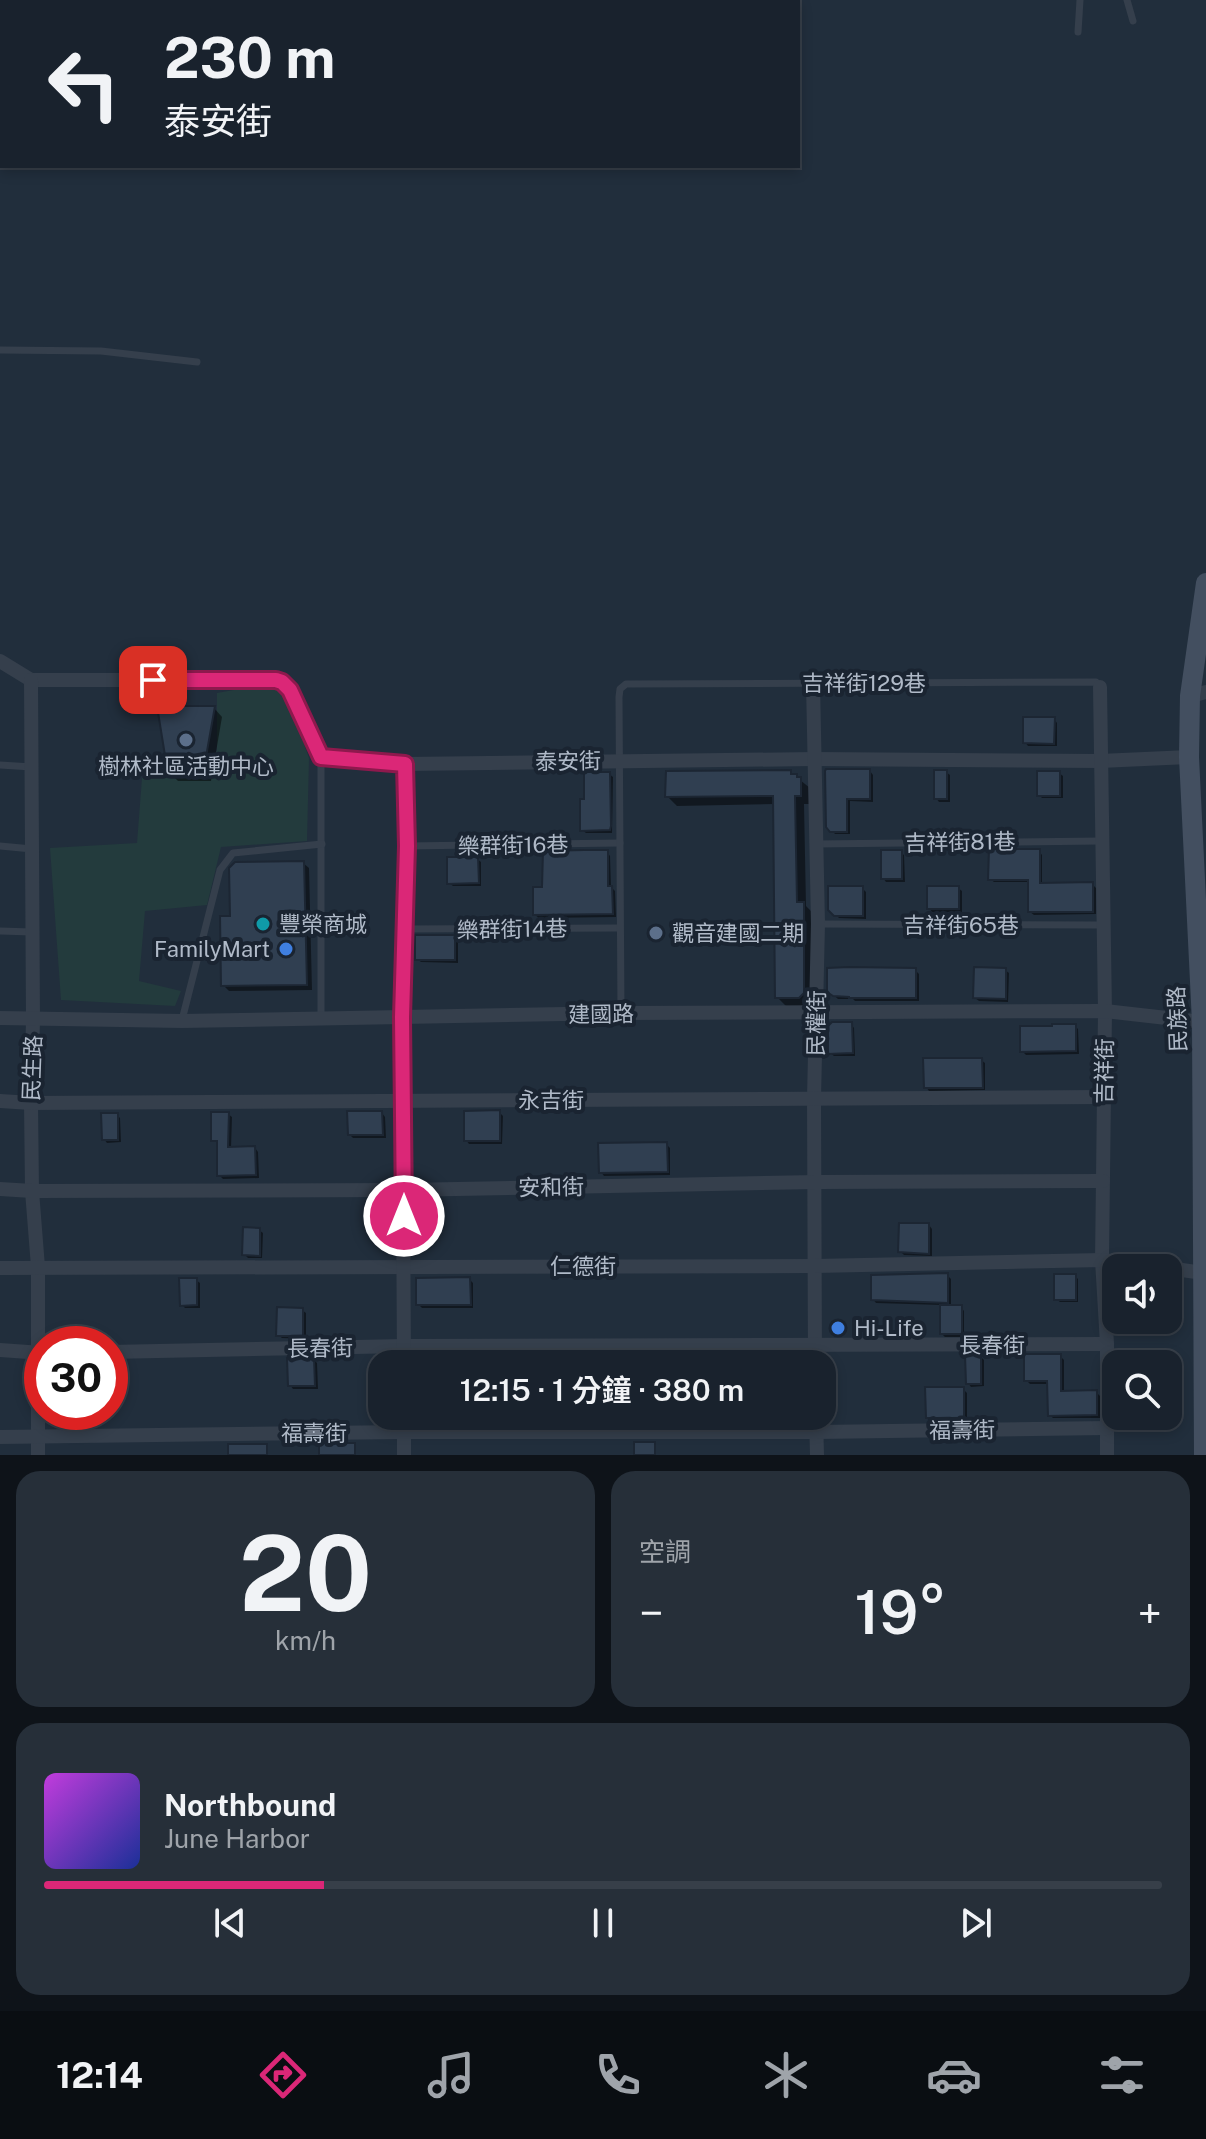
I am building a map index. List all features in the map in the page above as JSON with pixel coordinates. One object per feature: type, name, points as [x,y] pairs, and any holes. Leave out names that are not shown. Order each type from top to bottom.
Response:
[{"type":"street","name":"民族路","points":[[1204,1455],[1202,1022],[1189,757],[1198,694],[1206,583]]},
{"type":"street","points":[[0,661],[31,680],[276,680],[290,690],[321,757]]},
{"type":"street","name":"民生路","points":[[31,680],[32,1191],[39,1326]]},
{"type":"street","name":"民權街","points":[[813,683],[818,924],[814,1098],[815,1350]]},
{"type":"street","name":"吉祥街","points":[[1100,687],[1105,1011],[1102,1254]]},
{"type":"street","name":"泰安街","points":[[321,757],[405,764],[814,759],[1100,761],[1189,757]]},
{"type":"street","points":[[405,764],[407,846],[402,1017],[405,1350]]},
{"type":"street","name":"建國路","points":[[0,1018],[182,1021],[621,1013],[1105,1011],[1202,1022]]},
{"type":"street","name":"永吉街","points":[[0,1101],[1103,1097]]},
{"type":"street","name":"安和街","points":[[0,1189],[404,1190],[816,1182],[1103,1181]]},
{"type":"street","name":"仁德街","points":[[0,1268],[815,1266],[1102,1260]]},
{"type":"street","name":"仁德街","points":[[1182,1270],[1203,1273]]},
{"type":"street","name":"吉祥街","points":[[1106,1334],[1107,1350]]},
{"type":"street","name":"長春街","points":[[128,1352],[405,1346],[1107,1344]]},
{"type":"street","points":[[0,1350],[24,1352]]},
{"type":"street","name":"福壽街","points":[[0,1437],[1102,1428]]},
{"type":"street","name":"民生路","points":[[37,1430],[38,1455]]},
{"type":"street","name":"吉祥街","points":[[1107,1430],[1107,1455]]},
{"type":"street","points":[[404,1432],[404,1455]]},
{"type":"street","points":[[817,1432],[817,1455]]},
{"type":"lane","points":[[1078,32],[1080,0]]},
{"type":"lane","points":[[1127,0],[1133,21]]},
{"type":"lane","points":[[0,350],[101,351],[197,362]]},
{"type":"lane","name":"吉祥街129巷","points":[[620,760],[619,697],[620,689],[626,684],[1096,682],[1100,687]]},
{"type":"lane","points":[[321,757],[321,1018]]},
{"type":"lane","points":[[620,760],[621,1013]]},
{"type":"lane","points":[[0,765],[32,767]]},
{"type":"lane","name":"吉祥街81巷","points":[[815,844],[1104,840]]},
{"type":"lane","name":"樂群街16巷","points":[[407,846],[620,843]]},
{"type":"lane","points":[[182,1021],[220,870],[233,853],[322,844]]},
{"type":"lane","points":[[0,846],[32,849]]},
{"type":"lane","name":"吉祥街65巷","points":[[818,924],[1103,925]]},
{"type":"lane","name":"樂群街14巷","points":[[405,929],[619,928]]},
{"type":"lane","points":[[0,931],[32,932]]},
{"type":"green space","points":[[272,683],[286,693],[309,758],[307,841],[221,847],[207,905],[145,911],[139,981],[181,991],[175,1006],[61,1000],[50,848],[137,843],[142,778],[202,778],[217,750],[217,693]]},
{"type":"building","name":"樹林社區活動中心","points":[[157,706],[215,706],[203,774],[168,774]]},
{"type":"building","points":[[1023,717],[1055,717],[1054,744],[1023,743]]},
{"type":"building","points":[[826,769],[870,769],[870,799],[847,799],[847,832],[830,832],[826,827]]},
{"type":"building","points":[[791,770],[791,774],[801,777],[801,796],[795,796],[797,902],[804,902],[804,993],[799,998],[775,998],[773,796],[665,797],[666,771]]},
{"type":"building","points":[[934,770],[947,770],[947,799],[934,799]]},
{"type":"building","points":[[1037,771],[1060,771],[1060,796],[1037,796]]},
{"type":"building","points":[[584,772],[610,772],[610,830],[580,831]]},
{"type":"building","points":[[989,849],[1040,849],[1040,883],[1093,882],[1093,912],[1028,912],[1028,880],[988,880]]},
{"type":"building","points":[[608,850],[608,886],[612,886],[613,914],[533,915],[533,887],[542,887],[543,851]]},
{"type":"building","points":[[881,850],[902,850],[902,879],[881,879]]},
{"type":"building","points":[[447,857],[478,857],[479,883],[447,884]]},
{"type":"building","name":"豐榮商城","points":[[304,861],[307,985],[221,986],[220,916],[230,916],[229,868],[235,862]]},
{"type":"building","points":[[828,886],[863,886],[863,916],[834,916],[828,910]]},
{"type":"building","points":[[927,886],[959,886],[959,909],[927,909]]},
{"type":"building","points":[[415,935],[455,935],[455,960],[415,960]]},
{"type":"building","points":[[974,967],[1006,968],[1006,999],[973,998]]},
{"type":"building","points":[[827,968],[916,968],[916,998],[849,998],[827,992]]},
{"type":"building","points":[[832,1022],[852,1022],[853,1053],[828,1054],[828,1026]]},
{"type":"building","points":[[1076,1024],[1076,1051],[1020,1052],[1020,1026]]},
{"type":"building","points":[[923,1058],[982,1058],[983,1088],[924,1088]]},
{"type":"building","points":[[500,1110],[500,1141],[464,1141],[464,1111]]},
{"type":"building","points":[[347,1111],[382,1111],[383,1135],[348,1135]]},
{"type":"building","points":[[211,1112],[229,1112],[228,1147],[255,1146],[256,1175],[217,1176],[217,1141],[211,1141]]},
{"type":"building","points":[[101,1113],[118,1113],[118,1140],[102,1140]]},
{"type":"building","points":[[667,1142],[668,1172],[599,1173],[598,1143]]},
{"type":"building","points":[[899,1223],[929,1223],[929,1254],[898,1252]]},
{"type":"building","points":[[243,1227],[260,1228],[260,1256],[242,1255]]},
{"type":"building","points":[[948,1273],[948,1303],[871,1300],[871,1275]]},
{"type":"building","points":[[1054,1274],[1076,1274],[1076,1300],[1054,1300]]},
{"type":"building","points":[[470,1277],[471,1305],[416,1305],[416,1278]]},
{"type":"building","points":[[179,1278],[197,1278],[197,1305],[180,1306]]},
{"type":"building","points":[[940,1305],[962,1305],[962,1334],[940,1334]]},
{"type":"building","points":[[277,1307],[303,1308],[303,1336],[276,1336]]},
{"type":"building","points":[[981,1354],[981,1384],[966,1384],[965,1355]]},
{"type":"building","points":[[1024,1354],[1061,1354],[1061,1391],[1097,1390],[1097,1415],[1048,1416],[1047,1381],[1024,1381]]},
{"type":"building","points":[[287,1358],[314,1358],[315,1386],[288,1386]]},
{"type":"building","points":[[925,1387],[964,1387],[964,1418],[926,1418]]},
{"type":"building","points":[[634,1442],[655,1442],[655,1455],[634,1455]]},
{"type":"building","points":[[319,1443],[355,1443],[355,1455],[319,1455]]},
{"type":"building","points":[[228,1444],[267,1444],[267,1455],[228,1455]]},
{"type":"place","name":"樹林社區活動中心","points":[[186,740]]},
{"type":"place","name":"豐榮商城","points":[[263,924]]},
{"type":"place","name":"觀音建國二期","points":[[656,933]]},
{"type":"place","name":"FamilyMart","points":[[286,949]]},
{"type":"place","name":"Hi-Life","points":[[838,1328]]},
{"type":"route","points":[[153,680],[282,682],[290,690],[321,757],[405,764],[407,846],[402,1017],[404,1216]]}]
